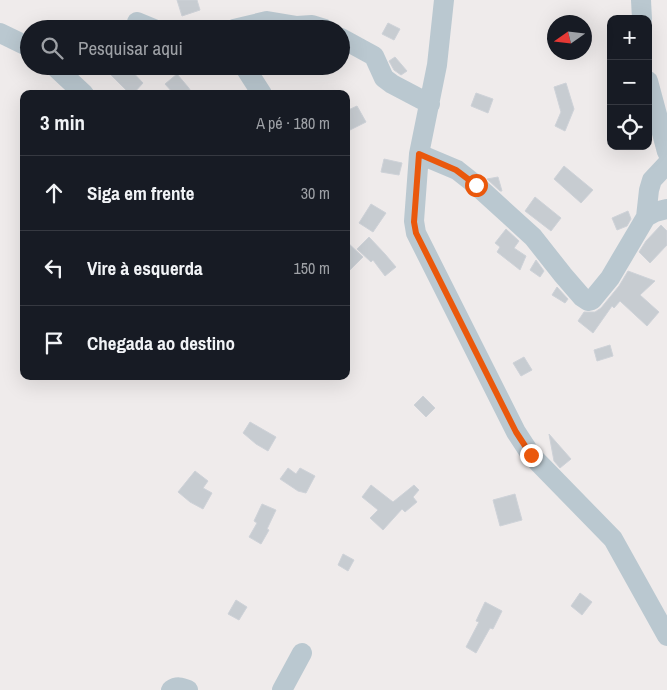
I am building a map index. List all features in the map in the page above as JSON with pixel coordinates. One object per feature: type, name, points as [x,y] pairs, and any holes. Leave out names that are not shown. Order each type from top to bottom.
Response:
[{"type":"street","points":[[444,0],[437,65],[419,154],[414,222],[416,233],[516,432],[531,455],[613,540],[667,636]]},
{"type":"street","points":[[641,0],[642,15]]},
{"type":"street","points":[[0,33],[20,43]]},
{"type":"street","points":[[350,43],[374,56],[384,78],[430,104]]},
{"type":"street","points":[[64,75],[80,90]]},
{"type":"street","points":[[250,75],[259,90]]},
{"type":"street","points":[[652,96],[667,152]]},
{"type":"street","points":[[419,154],[456,170],[476,185],[533,237],[562,275],[582,298],[588,301],[592,300],[610,278],[646,217],[652,180],[667,164]]},
{"type":"street","points":[[646,217],[667,209]]},
{"type":"street","points":[[282,690],[302,653]]},
{"type":"street","points":[[171,690],[175,687],[188,690]]},
{"type":"building","points":[[177,0],[197,0],[200,10],[182,16]]},
{"type":"building","points":[[388,23],[400,29],[394,40],[382,34]]},
{"type":"building","points":[[395,57],[407,71],[401,75],[394,70],[389,61]]},
{"type":"building","points":[[111,75],[135,75],[143,83],[137,90],[126,90]]},
{"type":"building","points":[[178,75],[190,90],[170,90],[165,84]]},
{"type":"building","points":[[566,83],[574,109],[565,131],[555,126],[561,112],[554,87]]},
{"type":"building","points":[[476,93],[493,99],[488,113],[471,106]]},
{"type":"building","points":[[357,106],[366,122],[350,130],[350,109]]},
{"type":"building","points":[[384,159],[402,163],[399,175],[381,172]]},
{"type":"building","points":[[564,166],[593,190],[581,203],[554,179]]},
{"type":"building","points":[[498,177],[502,191],[487,179]]},
{"type":"building","points":[[535,197],[561,218],[551,231],[525,211]]},
{"type":"building","points":[[371,204],[386,213],[373,232],[359,223]]},
{"type":"building","points":[[628,211],[631,219],[627,226],[617,230],[612,218]]},
{"type":"building","points":[[661,225],[667,231],[667,245],[650,263],[639,252],[646,241]]},
{"type":"building","points":[[506,229],[519,241],[514,248],[526,256],[520,270],[497,252],[500,247],[495,243]]},
{"type":"building","points":[[369,237],[396,267],[385,276],[373,260],[371,262],[357,249]]},
{"type":"building","points":[[350,245],[363,257],[350,270]]},
{"type":"building","points":[[536,260],[544,271],[540,277],[530,270]]},
{"type":"building","points":[[628,271],[655,281],[640,295],[659,312],[647,326],[620,301],[614,308],[612,306],[593,333],[578,321],[584,312],[595,312],[601,308],[619,286]]},
{"type":"building","points":[[557,287],[568,299],[565,303],[552,295]]},
{"type":"building","points":[[610,345],[613,356],[597,361],[594,350]]},
{"type":"building","points":[[524,357],[532,370],[521,376],[513,363]]},
{"type":"building","points":[[423,396],[435,408],[426,417],[414,405]]},
{"type":"building","points":[[250,422],[276,437],[268,451],[243,433]]},
{"type":"building","points":[[549,434],[571,459],[560,468],[554,461]]},
{"type":"building","points":[[288,468],[296,474],[300,468],[315,476],[306,493],[298,491],[280,479]]},
{"type":"building","points":[[195,471],[208,481],[203,488],[212,493],[203,509],[190,502],[178,492]]},
{"type":"building","points":[[371,485],[393,502],[414,485],[419,490],[413,497],[417,502],[405,512],[402,509],[383,530],[370,518],[378,510],[362,497]]},
{"type":"building","points":[[515,494],[522,520],[500,526],[493,500]]},
{"type":"building","points":[[262,504],[276,510],[267,529],[269,530],[261,544],[249,537],[257,523],[254,521]]},
{"type":"building","points":[[343,554],[354,560],[348,571],[338,565]]},
{"type":"building","points":[[580,593],[592,602],[582,615],[571,606]]},
{"type":"building","points":[[236,600],[247,607],[239,620],[228,614]]},
{"type":"building","points":[[485,602],[502,611],[493,629],[490,628],[476,653],[466,647],[479,622],[476,621]]},
{"type":"route","points":[[476,185],[456,170],[419,154],[414,222],[416,233],[491,384],[516,432],[531,455]]}]
